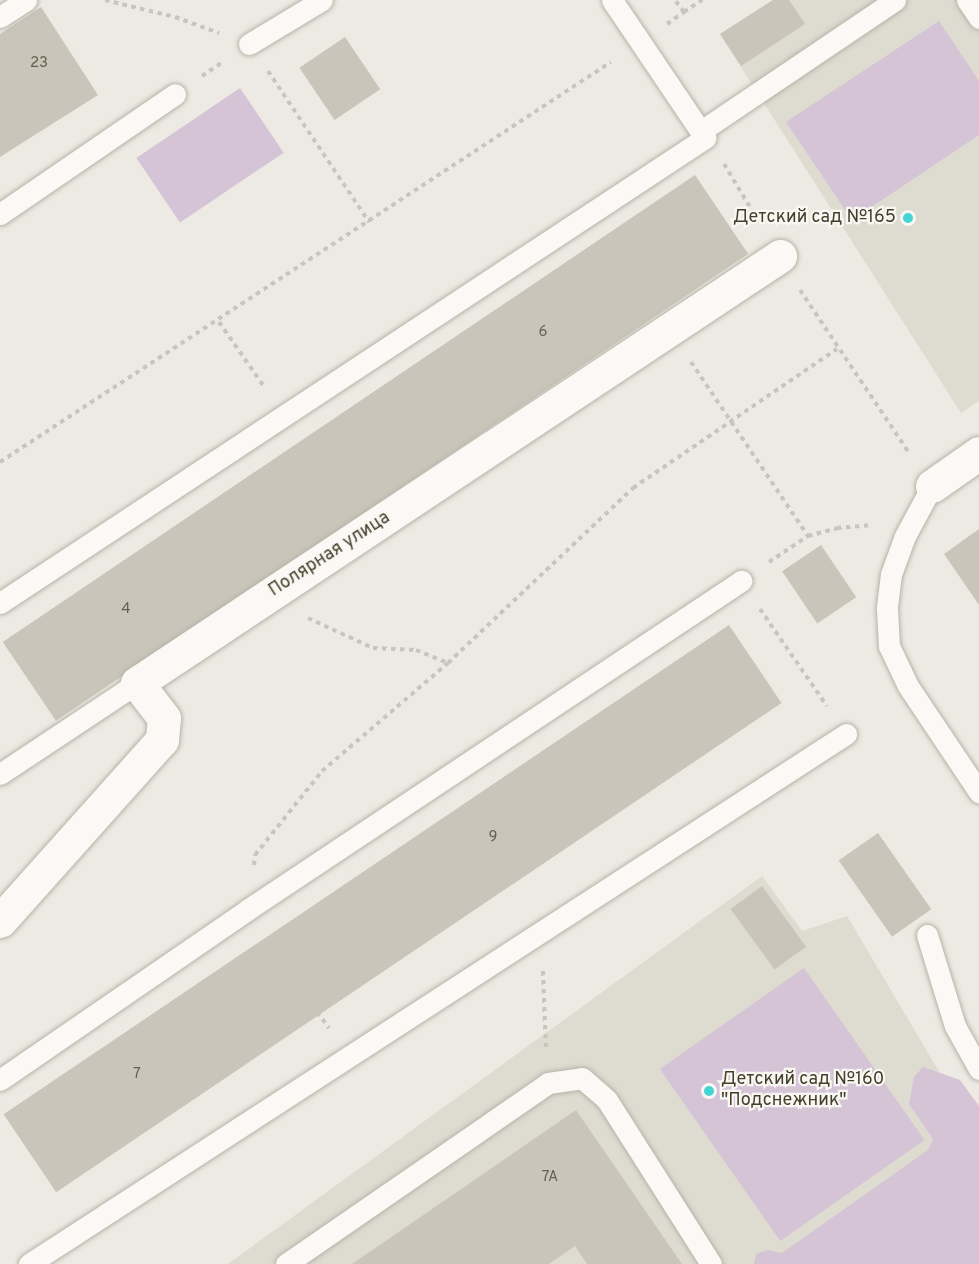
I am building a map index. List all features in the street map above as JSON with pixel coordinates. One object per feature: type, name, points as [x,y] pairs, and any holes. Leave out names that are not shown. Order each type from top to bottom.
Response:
[{"type":"street","name":"Полярная улица","points":[[137,684],[780,256]]},
{"type":"street","points":[[932,486],[979,453]]},
{"type":"street","points":[[0,921],[162,740],[164,718],[137,684]]},
{"type":"lane","points":[[0,17],[26,0]]},
{"type":"lane","points":[[249,44],[322,0]]},
{"type":"lane","points":[[0,603],[705,138],[639,44],[612,0]]},
{"type":"lane","points":[[700,131],[895,0]]},
{"type":"lane","points":[[967,0],[979,18]]},
{"type":"lane","points":[[0,214],[175,94]]},
{"type":"lane","points":[[932,486],[905,536],[891,574],[887,609],[889,646],[908,686],[979,792]]},
{"type":"lane","points":[[0,1080],[248,910],[741,581]]},
{"type":"lane","points":[[0,774],[137,684]]},
{"type":"lane","points":[[29,1264],[846,734]]},
{"type":"lane","points":[[927,935],[955,1026],[979,1069]]},
{"type":"lane","points":[[286,1264],[548,1083],[582,1078],[607,1100],[711,1264]]},
{"type":"path","points":[[105,0],[175,17],[249,44],[369,222]]},
{"type":"path","points":[[684,12],[702,0]]},
{"type":"path","points":[[175,94],[249,44]]},
{"type":"path","points":[[0,462],[219,322],[639,44]]},
{"type":"path","points":[[726,168],[757,218]]},
{"type":"path","points":[[818,318],[837,350],[932,486]]},
{"type":"path","points":[[219,322],[285,416]]},
{"type":"path","points":[[248,910],[255,855],[292,805],[322,771],[448,663],[633,488],[837,350]]},
{"type":"path","points":[[707,387],[808,536]]},
{"type":"path","points":[[775,558],[808,536],[868,524],[882,525],[905,536]]},
{"type":"path","points":[[741,581],[814,687]]},
{"type":"path","points":[[264,598],[373,648],[416,650],[448,663]]},
{"type":"path","points":[[541,931],[548,1083]]},
{"type":"shaded area","name":"Детский сад №165","points":[[773,0],[979,0],[979,401],[961,413],[720,34]]},
{"type":"shaded area","points":[[939,21],[979,81],[979,135],[852,220],[786,122]]},
{"type":"shaded area","points":[[240,88],[284,153],[180,223],[136,158]]},
{"type":"shaded area","name":"Детский сад №160 \"Подснежник\"","points":[[762,876],[802,931],[847,916],[979,1139],[818,1264],[228,1264]]},
{"type":"shaded area","points":[[804,968],[924,1140],[780,1241],[660,1069]]},
{"type":"shaded area","points":[[923,1067],[960,1080],[979,1106],[979,1264],[754,1264],[756,1254],[768,1250],[782,1253],[928,1150],[933,1139],[909,1104],[914,1077]]},
{"type":"building","points":[[773,0],[789,0],[805,24],[741,66],[720,34]]},
{"type":"building","points":[[41,7],[98,95],[0,157],[0,34]]},
{"type":"building","points":[[345,37],[380,89],[335,120],[299,68]]},
{"type":"building","points":[[695,175],[748,254],[56,721],[3,642]]},
{"type":"building","points":[[979,529],[979,605],[944,554]]},
{"type":"building","points":[[821,545],[856,597],[817,624],[782,571]]},
{"type":"building","points":[[729,625],[782,703],[56,1192],[4,1114]]},
{"type":"building","points":[[878,833],[931,909],[892,937],[839,861]]},
{"type":"building","points":[[762,886],[806,947],[775,970],[730,909]]},
{"type":"building","points":[[576,1110],[682,1264],[587,1264],[575,1246],[549,1264],[352,1264]]},
{"type":"place","name":"Детский сад №165","points":[[908,218]]},
{"type":"place","name":"Детский сад №160 \"Подснежник\"","points":[[709,1091]]}]
